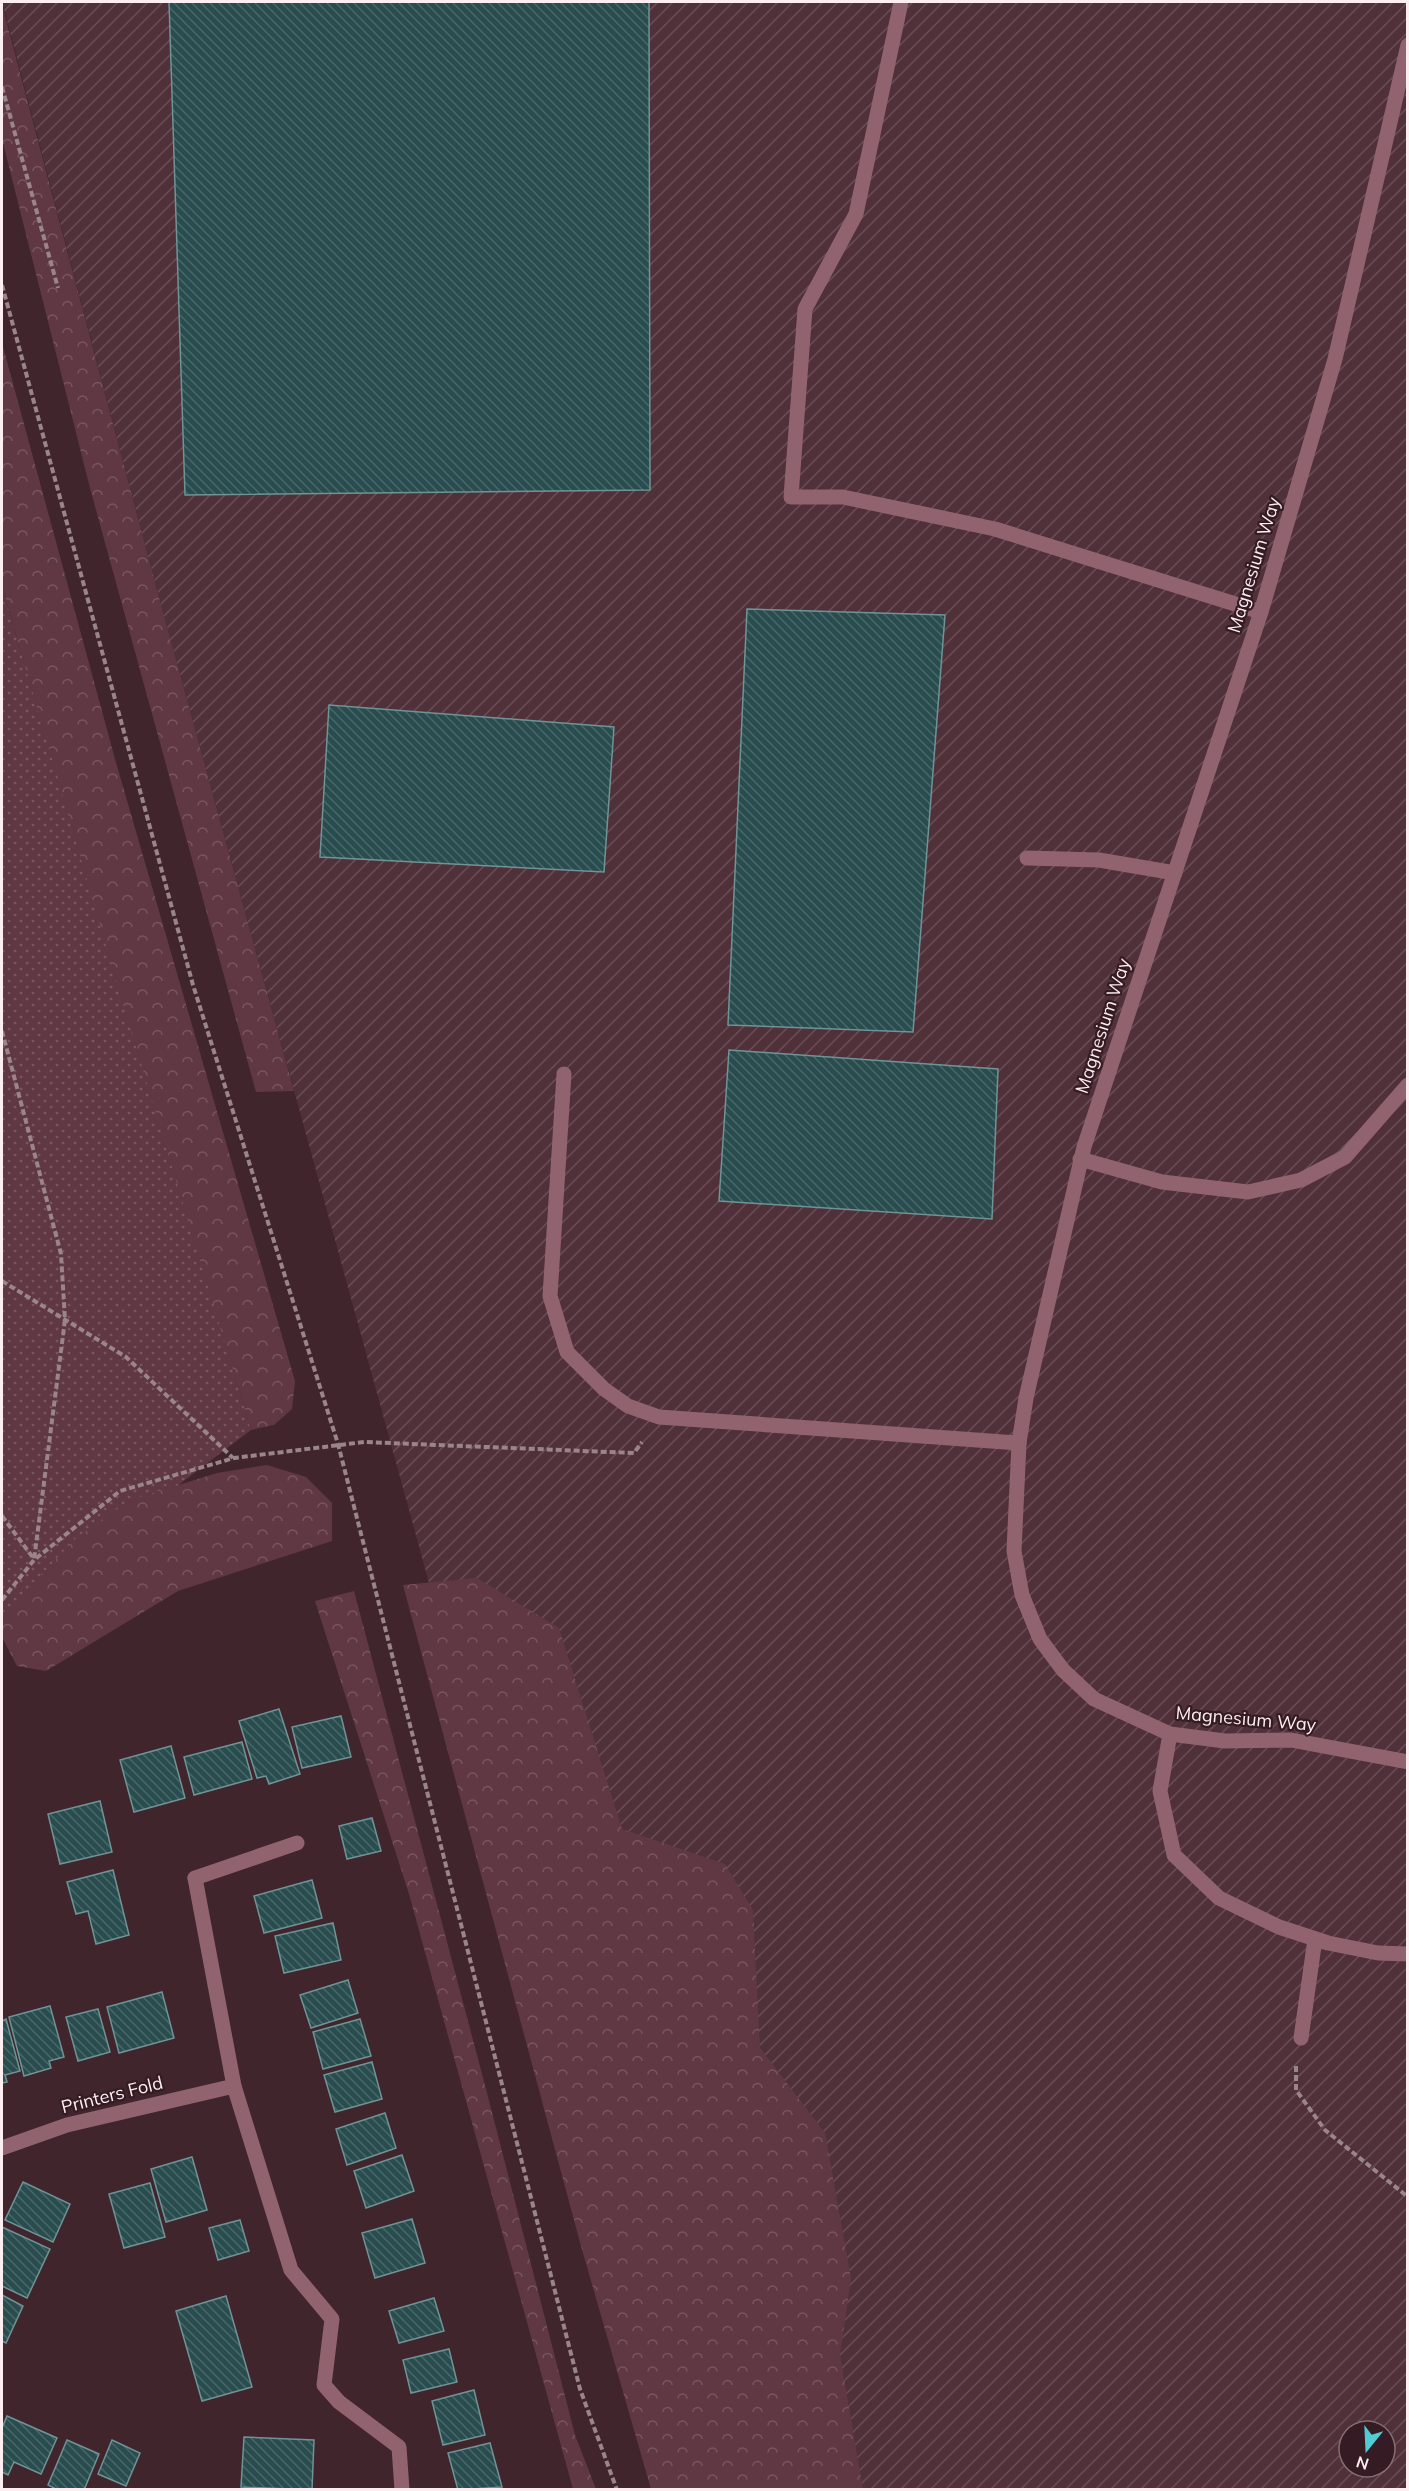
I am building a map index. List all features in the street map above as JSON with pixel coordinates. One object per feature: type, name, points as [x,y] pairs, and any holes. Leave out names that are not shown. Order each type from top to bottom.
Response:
[{"type":"street","points":[[901,2],[856,214],[805,309],[791,497],[843,497],[995,529],[1261,612]]},
{"type":"street","name":"Magnesium Way","points":[[1407,45],[1335,359],[1261,612],[1080,1159],[1026,1398],[1019,1443],[1014,1551],[1022,1595],[1040,1640],[1063,1670],[1094,1699],[1170,1734],[1225,1741],[1291,1740],[1407,1762]]},
{"type":"street","points":[[1028,858],[1099,860],[1175,873]]},
{"type":"street","points":[[564,1074],[550,1296],[567,1352],[604,1389],[628,1406],[659,1416],[1019,1443]]},
{"type":"street","points":[[1080,1159],[1162,1182],[1237,1191],[1248,1192],[1290,1183],[1301,1180],[1345,1158],[1407,1085]]},
{"type":"street","points":[[1170,1734],[1160,1791],[1174,1855],[1219,1898],[1279,1927],[1315,1939],[1378,1953],[1407,1954]]},
{"type":"street","points":[[297,1843],[195,1878],[234,2086],[291,2270],[332,2319],[324,2385],[339,2402],[399,2447],[402,2490]]},
{"type":"street","points":[[1301,2038],[1315,1939]]},
{"type":"street","name":"Printers Fold","points":[[2,2148],[67,2125],[234,2086]]},
{"type":"path","points":[[2,87],[58,288]]},
{"type":"path","points":[[2,285],[193,985],[338,1444],[580,2389],[617,2490]]},
{"type":"path","points":[[2,1031],[61,1254],[65,1320],[34,1560]]},
{"type":"path","points":[[2,1281],[126,1357],[234,1458]]},
{"type":"path","points":[[2,1600],[34,1560],[120,1491],[234,1458],[364,1442],[634,1453],[659,1416]]},
{"type":"path","points":[[2,1516],[34,1560]]},
{"type":"path","points":[[1301,2038],[1296,2067],[1296,2090],[1325,2130],[1407,2197]]},
{"type":"shaded area","points":[[2,2],[1407,2],[1407,2489],[694,2489],[484,1784],[157,590]]},
{"type":"green space","points":[[2,5],[157,590],[294,1091],[256,1092],[90,488],[2,139]]},
{"type":"green space","points":[[2,343],[115,759],[295,1381],[292,1409],[274,1425],[251,1430],[115,977],[2,586]]},
{"type":"green space","points":[[2,587],[251,1430],[2,1619]]},
{"type":"green space","points":[[267,1465],[306,1477],[332,1503],[332,1541],[178,1591],[46,1671],[17,1666],[2,1637],[2,1616],[76,1538],[130,1500],[217,1473]]},
{"type":"green space","points":[[477,1578],[559,1628],[622,1829],[725,1864],[753,1910],[760,2048],[825,2133],[851,2278],[840,2355],[863,2489],[651,2489],[581,2246],[403,1585]]},
{"type":"green space","points":[[354,1591],[575,2435],[596,2489],[573,2489],[409,1894],[315,1601]]},
{"type":"building","points":[[169,2],[649,2],[650,490],[185,495]]},
{"type":"building","points":[[747,609],[945,615],[913,1032],[728,1025]]},
{"type":"building","points":[[329,705],[614,727],[604,872],[320,857]]},
{"type":"building","points":[[729,1050],[998,1069],[992,1219],[719,1201]]},
{"type":"building","points":[[279,1709],[300,1774],[269,1784],[266,1776],[257,1778],[239,1721]]},
{"type":"building","points":[[341,1716],[351,1757],[302,1768],[292,1727]]},
{"type":"building","points":[[242,1742],[252,1779],[194,1795],[184,1757]]},
{"type":"building","points":[[171,1746],[185,1798],[134,1812],[120,1760]]},
{"type":"building","points":[[100,1801],[112,1852],[60,1864],[48,1814]]},
{"type":"building","points":[[372,1818],[381,1851],[347,1859],[339,1826]]},
{"type":"building","points":[[113,1870],[129,1935],[96,1944],[88,1911],[76,1914],[67,1882]]},
{"type":"building","points":[[312,1880],[322,1918],[264,1933],[254,1896]]},
{"type":"building","points":[[333,1923],[341,1960],[284,1973],[275,1936]]},
{"type":"building","points":[[348,1980],[358,2013],[311,2028],[300,1995]]},
{"type":"building","points":[[162,1992],[174,2038],[119,2053],[107,2007]]},
{"type":"building","points":[[50,2006],[64,2057],[49,2061],[51,2068],[24,2076],[9,2017]]},
{"type":"building","points":[[98,2009],[110,2052],[78,2061],[66,2017]]},
{"type":"building","points":[[6,2019],[20,2071],[5,2075],[7,2082],[2,2083],[2,2021]]},
{"type":"building","points":[[360,2019],[371,2056],[323,2069],[313,2032]]},
{"type":"building","points":[[372,2062],[382,2099],[335,2112],[324,2075]]},
{"type":"building","points":[[385,2113],[396,2148],[347,2165],[336,2129]]},
{"type":"building","points":[[402,2155],[414,2191],[366,2208],[354,2171]]},
{"type":"building","points":[[192,2157],[207,2210],[166,2222],[151,2169]]},
{"type":"building","points":[[23,2182],[70,2204],[53,2242],[5,2220]]},
{"type":"building","points":[[150,2183],[165,2237],[124,2248],[109,2194]]},
{"type":"building","points":[[412,2219],[425,2263],[375,2278],[362,2233]]},
{"type":"building","points":[[240,2220],[249,2251],[218,2260],[209,2228]]},
{"type":"building","points":[[2,2227],[50,2249],[27,2298],[2,2286]]},
{"type":"building","points":[[2,2295],[23,2306],[6,2343],[2,2341]]},
{"type":"building","points":[[226,2296],[252,2387],[202,2401],[176,2311]]},
{"type":"building","points":[[434,2298],[444,2331],[399,2343],[389,2311]]},
{"type":"building","points":[[449,2349],[457,2382],[411,2393],[403,2360]]},
{"type":"building","points":[[474,2390],[485,2435],[443,2445],[432,2401]]},
{"type":"building","points":[[7,2416],[57,2438],[41,2474],[14,2462],[8,2475],[2,2472],[2,2428]]},
{"type":"building","points":[[244,2437],[314,2440],[312,2490],[241,2487]]},
{"type":"building","points":[[67,2440],[99,2454],[84,2490],[58,2490],[48,2485]]},
{"type":"building","points":[[112,2440],[140,2453],[126,2486],[98,2474]]},
{"type":"building","points":[[490,2443],[502,2487],[458,2490],[448,2453]]}]
